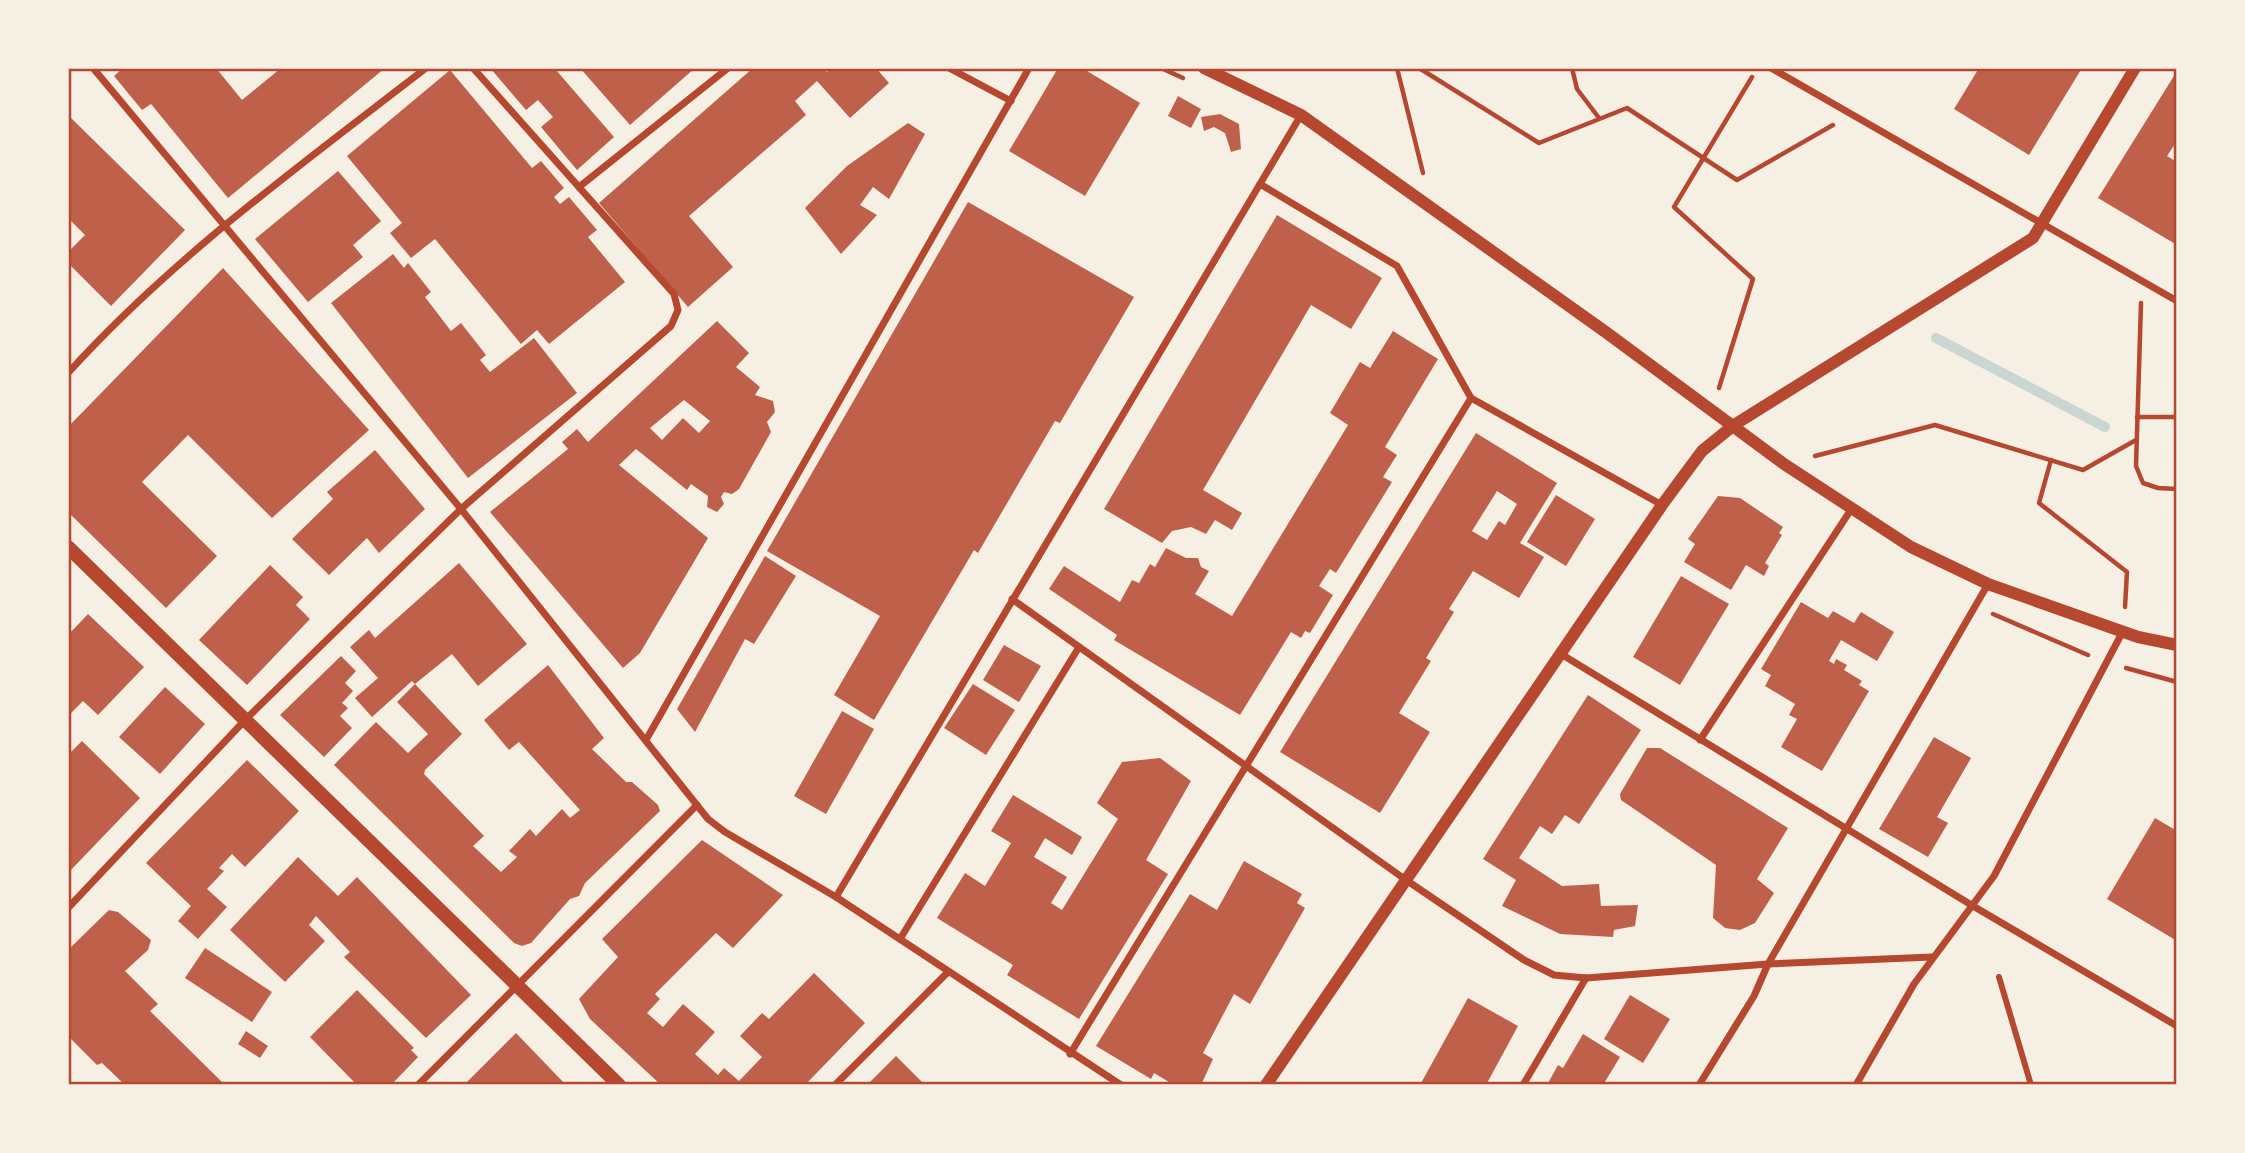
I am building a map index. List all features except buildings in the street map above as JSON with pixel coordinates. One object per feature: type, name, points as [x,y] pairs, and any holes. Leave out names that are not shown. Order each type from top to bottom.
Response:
[{"type":"main road","points":[[68,547],[247,718],[619,1085]]},
{"type":"street","points":[[93,68],[461,509],[697,806],[725,832],[836,897],[1070,1054],[1122,1085]]},
{"type":"street","points":[[68,373],[127,311],[227,226],[425,68]]},
{"type":"street","points":[[68,908],[247,718],[461,509],[671,326],[678,310],[674,294],[474,68]]},
{"type":"street","points":[[579,187],[728,68]]},
{"type":"street","points":[[949,68],[1011,101]]},
{"type":"street","points":[[646,740],[1029,68]]},
{"type":"street","points":[[1204,68],[1301,115],[1712,409],[1784,464],[1911,547],[1988,584],[2123,631],[2177,645]]},
{"type":"street","points":[[1771,68],[2177,301]]},
{"type":"street","points":[[1266,1085],[1662,505],[1702,451],[1734,425],[2024,245],[2042,224],[2135,68]]},
{"type":"street","points":[[836,897],[1301,115]]},
{"type":"street","points":[[1260,184],[1397,266],[1471,398],[1662,505]]},
{"type":"street","points":[[1070,1054],[1471,398]]},
{"type":"street","points":[[1700,740],[1852,508]]},
{"type":"street","points":[[1699,1085],[1754,996],[1768,964],[1988,584]]},
{"type":"street","points":[[1012,599],[1406,880],[1535,966],[1554,975],[1586,978],[1768,964],[1932,957]]},
{"type":"street","points":[[1856,1085],[1932,957],[1994,876],[2123,631]]},
{"type":"street","points":[[900,939],[1079,647]]},
{"type":"street","points":[[1561,654],[1973,906],[2177,1026]]},
{"type":"street","points":[[418,1085],[697,806]]},
{"type":"street","points":[[835,1085],[948,972]]},
{"type":"street","points":[[1999,977],[2031,1085]]},
{"type":"street","points":[[1523,1085],[1586,978]]},
{"type":"path","points":[[1397,68],[1431,206]]},
{"type":"path","points":[[1419,68],[1539,144],[1627,108],[1737,180],[1852,114]]},
{"type":"path","points":[[1573,68],[1577,89],[1599,118]]},
{"type":"path","points":[[1712,409],[1753,279],[1674,207],[1758,68]]},
{"type":"path","points":[[2142,281],[2136,440],[2139,479],[2158,488],[2177,489]]},
{"type":"path","points":[[2137,417],[2177,417]]},
{"type":"path","points":[[1784,464],[1935,425],[2082,470],[2136,440]]},
{"type":"path","points":[[2052,460],[2039,503],[2127,572],[2123,631]]},
{"type":"waterway","points":[[1936,338],[2105,427]]}]
